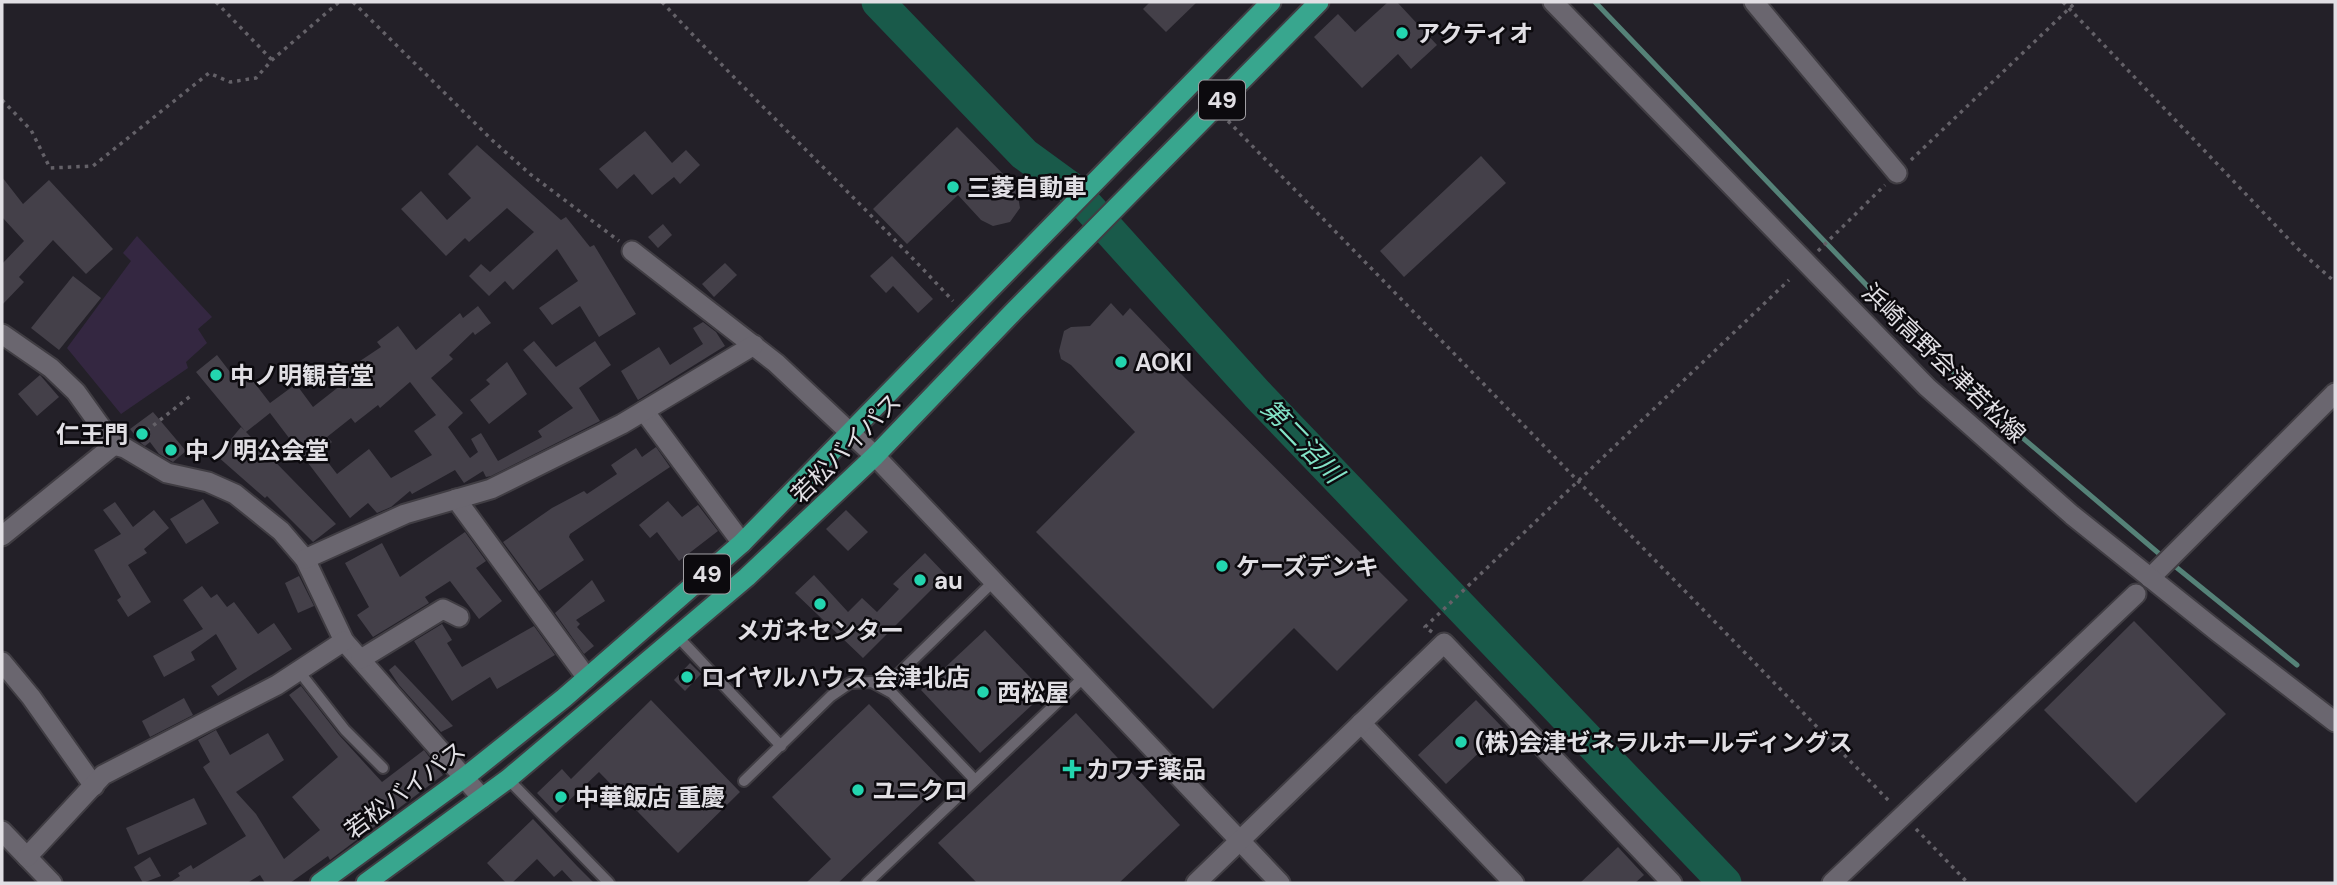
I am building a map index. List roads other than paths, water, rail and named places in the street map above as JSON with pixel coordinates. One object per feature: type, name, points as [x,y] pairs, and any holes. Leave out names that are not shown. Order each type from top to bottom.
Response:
[{"type":"highway","name":"若松バイパス","points":[[320,883],[465,777],[587,678],[742,543],[852,434],[965,314],[1271,2]]},
{"type":"highway","name":"若松バイパス","points":[[366,883],[508,779],[679,638],[876,456],[1077,246],[1319,2]]},
{"type":"street","name":"浜崎高野会津若松線","points":[[1553,2],[1927,387],[2072,515],[2162,566],[2335,722]]},
{"type":"street","points":[[1754,2],[1897,173]]},
{"type":"street","points":[[632,251],[754,345],[876,456],[1280,883]]},
{"type":"street","points":[[2,334],[51,368],[76,392],[119,446],[167,473],[208,482],[235,494],[281,531],[305,559],[344,640],[482,798]]},
{"type":"street","points":[[305,559],[405,514],[491,489],[644,411],[754,345]]},
{"type":"street","points":[[2162,566],[2335,393]]},
{"type":"street","points":[[644,411],[742,543]]},
{"type":"street","points":[[2,536],[119,446]]},
{"type":"street","points":[[456,499],[587,678]]},
{"type":"street","points":[[1832,883],[2136,594]]},
{"type":"street","points":[[361,659],[443,608],[459,617]]},
{"type":"street","points":[[27,858],[103,775],[277,685],[344,640]]},
{"type":"street","points":[[1196,883],[1444,643],[1672,883]]},
{"type":"street","points":[[2,662],[31,697],[94,786]]},
{"type":"street","points":[[1361,723],[1514,883]]},
{"type":"street","points":[[2,831],[52,883]]},
{"type":"lane","points":[[886,687],[993,582]]},
{"type":"lane","points":[[679,638],[782,746]]},
{"type":"lane","points":[[298,670],[345,730],[383,768]]},
{"type":"lane","points":[[867,883],[1084,677]]},
{"type":"lane","points":[[744,781],[831,696],[850,683],[872,682],[886,687],[975,780]]},
{"type":"lane","points":[[508,779],[609,883]]},
{"type":"waterway","name":"第二沼川","points":[[878,2],[1024,154],[1072,189],[1257,394],[1725,883]]},
{"type":"waterway","points":[[1595,2],[1898,318],[2004,422],[2163,557]]},
{"type":"waterway","points":[[2171,563],[2297,665]]},
{"type":"place","name":"アクティオ","points":[[1402,33]]},
{"type":"place","name":"三菱自動車","points":[[953,187]]},
{"type":"place","name":"AOKI","points":[[1121,362]]},
{"type":"place","name":"中ノ明観音堂","points":[[216,375]]},
{"type":"place","name":"仁王門","points":[[142,434]]},
{"type":"place","name":"中ノ明公会堂","points":[[171,450]]},
{"type":"place","name":"ケーズデンキ","points":[[1222,566]]},
{"type":"place","name":"au","points":[[920,580]]},
{"type":"place","name":"メガネセンター","points":[[820,604]]},
{"type":"place","name":"ロイヤルハウス 会津北店","points":[[687,677]]},
{"type":"place","name":"西松屋","points":[[983,692]]},
{"type":"place","name":"(株)会津ゼネラルホールディングス","points":[[1461,742]]},
{"type":"place","name":"カワチ薬品","points":[[1072,769]]},
{"type":"place","name":"ユニクロ","points":[[858,790]]},
{"type":"place","name":"中華飯店 重慶","points":[[561,797]]}]
